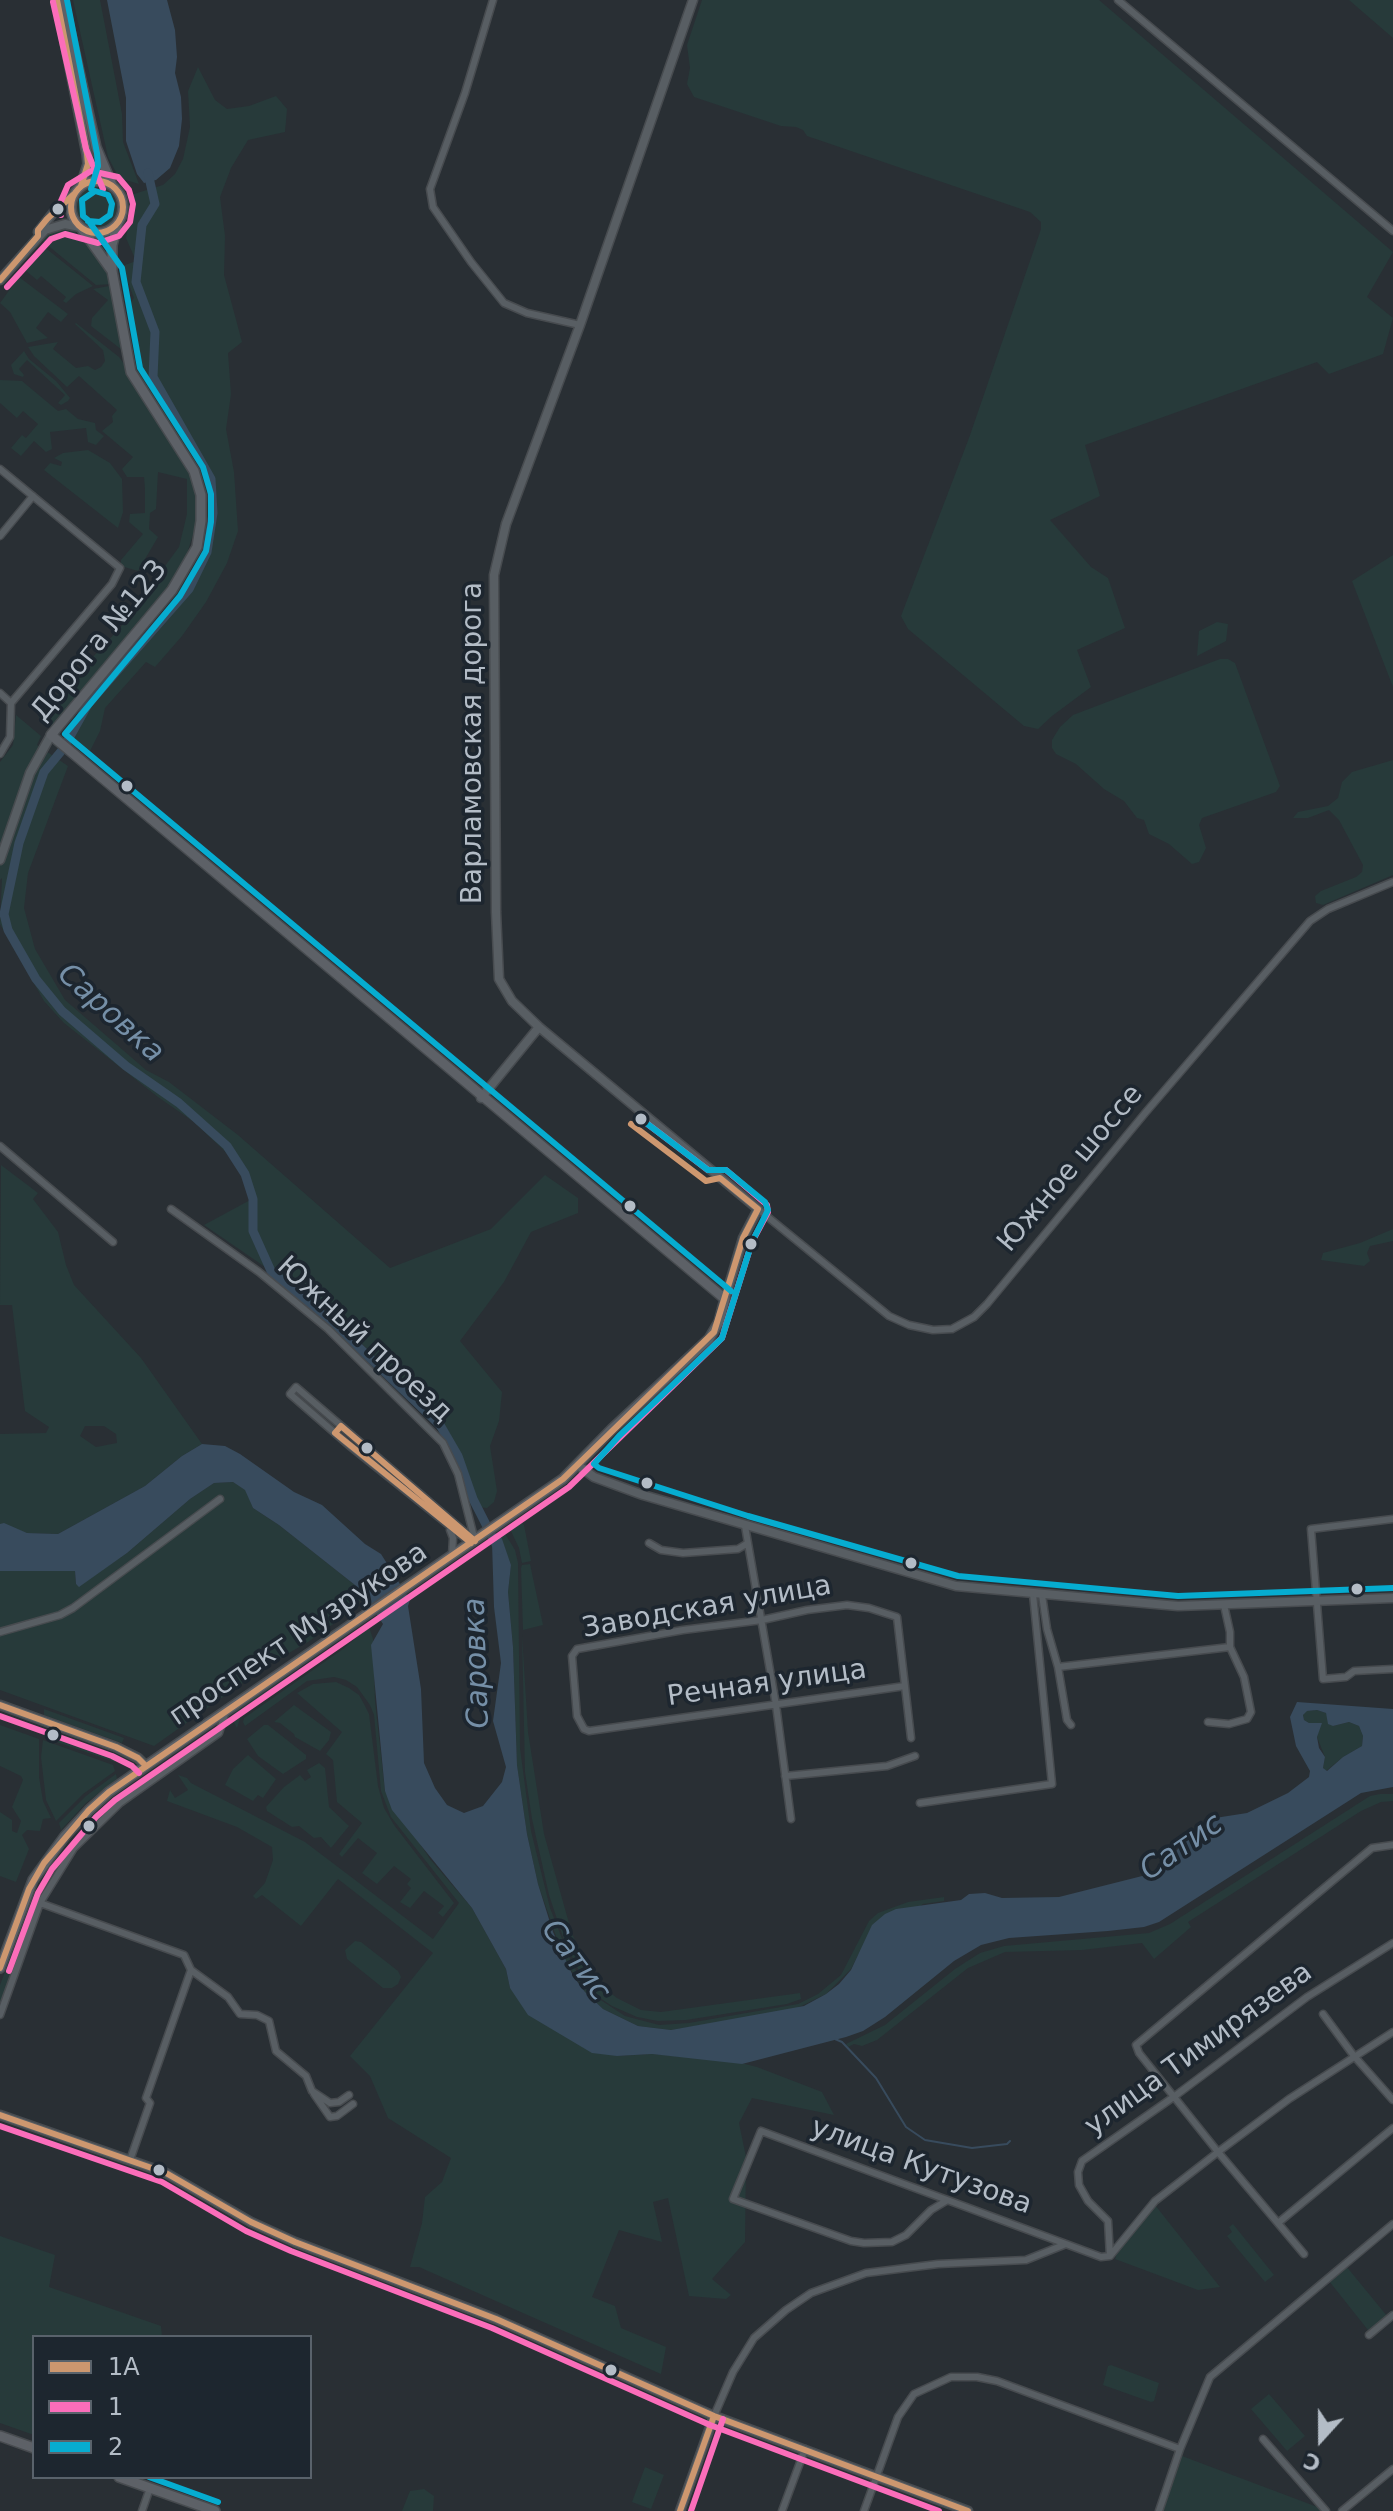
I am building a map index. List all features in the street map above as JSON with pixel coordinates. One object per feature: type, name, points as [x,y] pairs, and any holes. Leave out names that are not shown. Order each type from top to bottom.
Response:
[{"type":"main road","points":[[57,0],[88,164],[81,186],[73,195],[71,212],[81,228],[98,233],[109,230],[118,222],[123,212],[122,201],[96,147],[63,0]]},
{"type":"main road","points":[[81,186],[100,180],[112,185]]},
{"type":"main road","name":"Дорога №123","points":[[51,735],[172,590],[197,547],[201,521],[201,495],[194,471],[131,372],[112,271],[112,245],[118,222]]},
{"type":"main road","name":"Дорога №123","points":[[81,228],[112,271]]},
{"type":"main road","points":[[51,735],[481,1098],[725,1299]]},
{"type":"main road","name":"проспект Музрукова","points":[[0,1968],[29,1889],[44,1863],[89,1810],[146,1766],[370,1614],[579,1466],[612,1429],[709,1339],[717,1327],[725,1299]]},
{"type":"main road","points":[[0,2436],[32,2447]]},
{"type":"main road","points":[[125,2479],[215,2511]]},
{"type":"street","points":[[493,0],[464,96],[430,189],[433,207],[504,303],[527,313],[580,325]]},
{"type":"street","name":"Варламовская дорога","points":[[693,0],[580,325],[506,524],[494,575],[493,746],[499,979],[512,1001],[539,1027],[758,1209]]},
{"type":"street","points":[[1118,0],[1393,231]]},
{"type":"street","points":[[38,236],[38,230],[73,195]]},
{"type":"street","points":[[57,208],[58,217],[65,224]]},
{"type":"street","points":[[0,280],[38,236],[56,225],[81,228]]},
{"type":"street","points":[[0,469],[120,568],[112,584],[11,703],[10,737],[0,754]]},
{"type":"street","points":[[0,536],[33,496]]},
{"type":"street","points":[[0,693],[11,703]]},
{"type":"street","name":"Дорога №123","points":[[0,860],[30,773],[51,735]]},
{"type":"street","name":"Южное шоссе","points":[[758,1209],[889,1316],[921,1327],[952,1329],[974,1317],[987,1304],[1310,921],[1328,909],[1393,882]]},
{"type":"street","points":[[481,1098],[539,1027]]},
{"type":"street","points":[[0,1146],[113,1242]]},
{"type":"street","name":"Южный проезд","points":[[171,1209],[259,1272],[328,1329],[443,1443],[458,1474],[476,1540]]},
{"type":"street","name":"проспект Музрукова","points":[[725,1299],[743,1238],[758,1209]]},
{"type":"street","points":[[296,1387],[476,1540],[448,1526],[290,1394],[296,1387]]},
{"type":"street","points":[[579,1466],[594,1477],[615,1485],[948,1584],[1162,1606],[1393,1598]]},
{"type":"street","points":[[0,1632],[60,1615],[73,1608],[220,1499]]},
{"type":"street","points":[[1393,1519],[1311,1529],[1323,1679],[1346,1677],[1354,1671],[1393,1669]]},
{"type":"street","points":[[448,1526],[453,1538],[452,1556]]},
{"type":"street","points":[[745,1526],[776,1705],[791,1819]]},
{"type":"street","points":[[649,1543],[661,1550],[683,1553],[738,1549],[748,1543]]},
{"type":"street","points":[[1038,1595],[1058,1667],[1067,1720],[1071,1725]]},
{"type":"street","points":[[920,1803],[1052,1784],[1038,1595]]},
{"type":"street","name":"Заводская улица","points":[[584,1729],[574,1703],[572,1656],[577,1649],[847,1605],[897,1617],[905,1686]]},
{"type":"street","points":[[1208,1722],[1229,1724],[1250,1716],[1244,1677],[1230,1647],[1224,1605]]},
{"type":"street","points":[[1058,1667],[1230,1647]]},
{"type":"street","name":"Речная улица","points":[[584,1729],[589,1731],[905,1686],[911,1738]]},
{"type":"street","points":[[0,1705],[116,1747],[138,1758],[146,1766]]},
{"type":"street","points":[[0,2015],[40,1903],[74,1848],[120,1803],[219,1733],[226,1711]]},
{"type":"street","points":[[785,1776],[887,1766],[915,1756]]},
{"type":"street","points":[[1304,2254],[1218,2152],[1139,2053],[1136,2045],[1372,1848],[1393,1845]]},
{"type":"street","points":[[40,1903],[184,1955],[191,1970],[228,1997],[240,2014],[257,2015],[269,2021],[276,2051],[306,2076],[330,2117],[337,2116],[353,2104]]},
{"type":"street","name":"улица Тимирязева","points":[[1110,2256],[1108,2221],[1088,2201],[1079,2185],[1080,2164],[1307,1997],[1393,1943]]},
{"type":"street","points":[[130,2160],[150,2103],[146,2098],[191,1970]]},
{"type":"street","points":[[1323,2014],[1354,2056],[1393,2100]]},
{"type":"street","points":[[1110,2256],[1155,2201],[1218,2152],[1393,2032]]},
{"type":"street","points":[[312,2091],[330,2103],[339,2102],[349,2095]]},
{"type":"street","points":[[0,2115],[184,2181],[251,2222],[284,2238],[496,2319],[714,2416],[968,2511]]},
{"type":"street","points":[[1278,2223],[1393,2128]]},
{"type":"street","name":"улица Кутузова","points":[[946,2201],[931,2210],[906,2235],[892,2242],[864,2243],[733,2199],[761,2131],[1101,2257],[1110,2256]]},
{"type":"street","points":[[1159,2511],[1180,2449],[1210,2377],[1393,2224]]},
{"type":"street","points":[[680,2511],[733,2372],[754,2338],[786,2310],[811,2293],[866,2273],[938,2264],[1026,2260],[1066,2244]]},
{"type":"street","points":[[1369,2335],[1393,2315]]},
{"type":"street","points":[[864,2511],[898,2417],[914,2394],[951,2377],[997,2381],[1180,2449]]},
{"type":"street","points":[[1263,2439],[1326,2511]]},
{"type":"street","points":[[782,2511],[805,2449]]},
{"type":"street","points":[[1342,2511],[1393,2469]]},
{"type":"street","points":[[142,2511],[150,2488]]},
{"type":"street","points":[[937,2511],[941,2501]]},
{"type":"shaded area","points":[[73,0],[100,0],[122,114],[123,142],[139,184],[119,178],[108,157]]},
{"type":"shaded area","points":[[702,0],[1099,0],[1393,252],[1367,297],[1393,318],[1383,354],[1329,374],[1317,362],[1085,445],[1100,496],[1050,520],[1091,567],[1108,578],[1125,628],[1077,650],[1091,687],[1038,729],[1024,726],[908,629],[901,616],[969,438],[1041,222],[1030,212],[807,136],[796,127],[781,126],[694,97],[687,84],[690,68],[687,45]]},
{"type":"shaded area","points":[[1349,0],[1393,0],[1393,38]]},
{"type":"shaded area","points":[[198,67],[215,100],[227,109],[249,106],[276,96],[287,109],[285,132],[248,140],[231,168],[220,197],[225,236],[224,275],[242,342],[228,353],[231,394],[226,429],[234,472],[238,531],[227,563],[206,602],[155,667],[146,662],[105,708],[100,731],[90,751],[75,748],[65,739],[65,733],[105,678],[165,611],[193,569],[205,534],[200,473],[137,371],[127,306],[134,298],[122,266],[136,261],[126,238],[134,194],[163,185],[175,174],[183,159],[190,127],[188,91]]},
{"type":"shaded area","points":[[97,186],[112,192],[118,207],[112,222],[97,228],[82,222],[76,207],[82,192]]},
{"type":"shaded area","points":[[65,227],[74,231],[99,259],[111,275],[113,284],[96,285],[40,239],[46,233]]},
{"type":"shaded area","points":[[43,246],[93,286],[66,303],[63,301],[66,297],[41,276],[37,280],[25,270]]},
{"type":"shaded area","points":[[19,277],[68,314],[61,322],[48,312],[36,328],[48,338],[27,343],[10,312],[0,303]]},
{"type":"shaded area","points":[[109,286],[115,289],[126,353],[91,326],[92,318],[108,300],[93,289]]},
{"type":"shaded area","points":[[76,323],[119,357],[192,471],[197,521],[184,564],[168,590],[52,728],[38,716],[119,629],[164,573],[165,566],[179,547],[187,514],[187,479],[158,472],[156,509],[150,513],[149,529],[158,537],[138,571],[121,566],[121,560],[143,534],[129,522],[130,514],[145,513],[145,489],[144,477],[127,477],[122,469],[133,457],[102,431],[113,422],[112,416],[117,410],[79,376],[67,387],[28,347],[58,342],[53,349],[76,368],[88,366],[95,370],[101,367],[105,361],[103,350]]},
{"type":"shaded area","points":[[24,351],[29,359],[56,381],[70,398],[68,401],[61,405],[58,403],[65,395],[27,360],[19,369],[23,377],[14,374],[11,365]]},
{"type":"shaded area","points":[[0,380],[22,381],[58,411],[66,409],[78,419],[95,423],[96,430],[104,436],[96,445],[88,442],[86,428],[50,432],[52,449],[46,452],[34,441],[21,456],[11,448],[22,435],[26,438],[38,424],[23,411],[17,418],[0,403]]},
{"type":"shaded area","points":[[88,450],[110,463],[122,479],[123,512],[118,528],[44,470],[50,463],[61,466],[62,462],[54,458],[63,453]]},
{"type":"shaded area","points":[[1393,555],[1393,687],[1352,581]]},
{"type":"shaded area","points":[[1217,622],[1228,624],[1226,641],[1197,656],[1199,631]]},
{"type":"shaded area","points":[[1220,659],[1235,663],[1280,786],[1276,792],[1202,818],[1199,825],[1206,848],[1199,862],[1192,864],[1169,844],[1149,834],[1144,820],[1137,818],[1124,801],[1104,789],[1076,764],[1056,754],[1052,740],[1073,715]]},
{"type":"shaded area","points":[[16,715],[41,736],[37,745],[68,766],[28,873],[24,908],[35,949],[65,1000],[146,1070],[169,1082],[238,1135],[390,1268],[491,1229],[545,1175],[578,1198],[578,1213],[531,1232],[504,1282],[460,1341],[502,1392],[499,1421],[490,1446],[497,1491],[494,1502],[487,1508],[477,1507],[449,1432],[332,1313],[204,1225],[252,1199],[234,1160],[194,1122],[64,1023],[44,1001],[0,924],[0,762],[13,745]]},
{"type":"shaded area","points":[[1393,760],[1393,875],[1323,905],[1316,903],[1315,896],[1321,891],[1356,877],[1362,872],[1363,865],[1339,820],[1329,810],[1308,818],[1293,818],[1298,812],[1328,806],[1338,798],[1342,782],[1352,772]]},
{"type":"shaded area","points":[[1,1165],[38,1193],[33,1199],[58,1232],[74,1285],[141,1358],[202,1444],[145,1486],[58,1534],[27,1533],[0,1524],[0,1434],[46,1433],[49,1427],[25,1411],[12,1305],[0,1305]],"holes":[[[85,1426],[104,1426],[116,1434],[117,1443],[96,1447],[80,1436]]]},
{"type":"shaded area","points":[[1393,1229],[1393,1241],[1370,1246],[1367,1253],[1370,1261],[1364,1266],[1321,1260],[1323,1253],[1360,1243]]},
{"type":"shaded area","points":[[233,1482],[246,1490],[253,1508],[360,1589],[365,1595],[350,1612],[268,1665],[154,1746],[0,1690],[0,1571],[75,1571],[79,1586],[127,1553],[190,1499],[214,1483]]},
{"type":"shaded area","points":[[520,1520],[524,1525],[531,1561],[522,1563],[510,1529]]},
{"type":"shaded area","points":[[504,1532],[515,1550],[518,1563],[520,1748],[531,1831],[550,1908],[572,1964],[590,1993],[625,2016],[659,2025],[689,2023],[798,2004],[818,1994],[841,1975],[869,1921],[878,1913],[908,1902],[944,1897],[944,1901],[923,1904],[858,1955],[851,1969],[826,1994],[791,2011],[671,2030],[638,2026],[603,2009],[585,1992],[564,1959],[538,1884],[527,1834],[517,1765],[508,1592],[511,1565],[500,1536]]},
{"type":"shaded area","points":[[530,1564],[543,1625],[523,1630],[521,1568]]},
{"type":"shaded area","points":[[369,1627],[373,1639],[375,1701],[385,1791],[430,1859],[472,1908],[506,1969],[510,1988],[617,2056],[652,2054],[733,2061],[757,2067],[822,2092],[834,2115],[752,2098],[739,2123],[746,2157],[745,2242],[712,2279],[731,2295],[726,2299],[689,2296],[668,2198],[653,2202],[662,2242],[619,2230],[592,2297],[615,2306],[621,2328],[666,2347],[661,2374],[419,2267],[410,2267],[422,2223],[425,2197],[442,2182],[451,2158],[388,2118],[370,2076],[350,2056],[433,1953],[338,1879],[301,1926],[262,1895],[256,1899],[253,1896],[265,1883],[273,1860],[272,1847],[237,1827],[167,1801],[170,1790],[175,1798],[188,1790],[178,1775],[187,1778],[191,1783],[305,1842],[433,1939],[459,1903],[391,1817],[381,1791],[374,1715],[357,1687],[334,1677],[307,1681],[245,1726],[243,1722],[244,1718],[343,1649]]},
{"type":"shaded area","points":[[356,1632],[337,1649],[241,1715],[237,1728],[231,1717],[235,1711]]},
{"type":"shaded area","points":[[522,1634],[528,1732],[544,1834],[572,1934],[595,1981],[617,1998],[641,2010],[661,2012],[800,1993],[801,1999],[787,2004],[686,2020],[658,2021],[637,2017],[612,2006],[583,1979],[564,1940],[549,1895],[532,1819],[525,1772]]},
{"type":"shaded area","points":[[336,1682],[359,1695],[369,1714],[378,1786],[384,1808],[454,1903],[443,1917],[438,1913],[444,1906],[424,1891],[410,1908],[400,1902],[411,1888],[407,1884],[411,1879],[394,1866],[377,1884],[362,1873],[377,1853],[358,1838],[342,1857],[339,1854],[362,1823],[337,1802],[333,1760],[326,1754],[342,1732],[297,1693],[313,1684]]},
{"type":"shaded area","points":[[294,1705],[331,1732],[320,1751],[274,1722]]},
{"type":"shaded area","points":[[44,1709],[124,1738],[122,1743],[44,1715]]},
{"type":"shaded area","points":[[1306,1711],[1326,1713],[1333,1726],[1349,1722],[1359,1726],[1363,1736],[1362,1746],[1326,1771],[1323,1768],[1325,1757],[1317,1737],[1320,1723],[1304,1720]]},
{"type":"shaded area","points":[[0,1725],[39,1739],[39,1777],[43,1801],[51,1818],[43,1819],[40,1831],[27,1830],[22,1835],[29,1849],[16,1882],[0,1876],[0,1812],[12,1820],[12,1831],[17,1833],[21,1821],[12,1807],[23,1780],[0,1766]]},
{"type":"shaded area","points":[[264,1725],[306,1755],[306,1759],[283,1774],[258,1756],[247,1739]]},
{"type":"shaded area","points":[[44,1731],[118,1755],[115,1762],[45,1738]]},
{"type":"shaded area","points":[[43,1740],[113,1765],[115,1771],[83,1794],[56,1821],[46,1800],[41,1757]]},
{"type":"shaded area","points":[[248,1755],[276,1779],[263,1798],[258,1795],[253,1801],[225,1785],[233,1769]]},
{"type":"shaded area","points":[[319,1763],[325,1768],[329,1807],[349,1826],[331,1848],[321,1837],[314,1838],[299,1826],[292,1827],[267,1811],[266,1807],[300,1775],[305,1781],[311,1777],[307,1770]]},
{"type":"shaded area","points":[[116,1774],[117,1779],[86,1803],[61,1830],[59,1823],[86,1796]]},
{"type":"shaded area","points":[[1393,1794],[1393,1801],[1381,1802],[1361,1811],[1188,1922],[1191,1927],[1154,1959],[1142,1943],[1082,1950],[1005,1952],[968,1968],[877,2040],[862,2046],[854,2044],[848,2047],[846,2044],[885,2025],[980,1953],[1004,1946],[1149,1933],[1170,1924],[1370,1796]]},
{"type":"shaded area","points":[[34,1895],[39,1898],[0,2003],[0,1985]]},
{"type":"shaded area","points":[[355,1941],[361,1942],[398,1971],[401,1977],[398,1984],[383,1988],[347,1959],[345,1950]]},
{"type":"shaded area","points":[[1155,2205],[1220,2287],[1198,2290],[1115,2259],[1121,2242]]},
{"type":"shaded area","points":[[1233,2224],[1274,2275],[1265,2282],[1227,2236],[1232,2232],[1229,2227]]},
{"type":"shaded area","points":[[0,2236],[55,2255],[49,2287],[161,2326],[162,2335],[32,2335],[32,2434],[0,2423]]},
{"type":"shaded area","points":[[1346,2266],[1387,2316],[1368,2330],[1329,2281]]},
{"type":"shaded area","points":[[1108,2366],[1159,2383],[1154,2401],[1103,2385]]},
{"type":"shaded area","points":[[1269,2394],[1305,2436],[1287,2451],[1251,2409]]},
{"type":"shaded area","points":[[1182,2456],[1328,2511],[1163,2511]]},
{"type":"shaded area","points":[[645,2467],[664,2475],[651,2509],[632,2502]]},
{"type":"shaded area","points":[[424,2489],[434,2496],[433,2511],[402,2511],[410,2491]]},
{"type":"water","points":[[107,0],[167,0],[175,30],[175,73],[182,119],[179,146],[170,168],[156,180],[144,183],[137,174],[126,141],[126,98]]},
{"type":"water","name":"Сатис","points":[[202,1444],[225,1446],[294,1492],[322,1505],[365,1544],[381,1554],[410,1600],[408,1606],[421,1689],[424,1763],[447,1805],[464,1813],[483,1806],[502,1782],[506,1767],[493,1721],[501,1663],[494,1607],[492,1542],[500,1536],[511,1565],[508,1592],[517,1765],[538,1884],[553,1932],[573,1976],[603,2009],[638,2026],[671,2030],[804,2006],[839,1984],[851,1970],[872,1925],[896,1909],[961,1900],[969,1894],[985,1893],[1002,1898],[1059,1897],[1154,1873],[1215,1818],[1247,1813],[1288,1793],[1309,1777],[1310,1771],[1296,1746],[1290,1717],[1297,1702],[1393,1709],[1393,1787],[1361,1793],[1159,1922],[1108,1931],[1009,1938],[981,1945],[954,1961],[885,2017],[863,2031],[846,2037],[742,2064],[652,2054],[617,2056],[592,2053],[528,2015],[510,1988],[506,1969],[472,1908],[392,1810],[385,1791],[371,1645],[383,1624],[360,1589],[253,1508],[245,1490],[233,1482],[214,1483],[79,1587],[75,1571],[0,1571],[0,1524],[27,1533],[58,1534],[145,1486]],"holes":[[[1307,1711],[1326,1713],[1328,1724],[1333,1726],[1349,1722],[1359,1726],[1363,1736],[1362,1746],[1327,1771],[1323,1768],[1325,1757],[1317,1737],[1322,1723],[1309,1723],[1303,1715]]]},
{"type":"waterway","name":"Саровка","points":[[148,173],[155,204],[142,225],[136,282],[155,332],[153,377],[211,479],[213,513],[207,552],[189,589],[88,704],[63,749],[44,772],[19,843],[4,914],[8,930],[36,979],[62,1011],[126,1066],[179,1103],[227,1146],[245,1174],[253,1199],[253,1231],[271,1271],[348,1337],[440,1425],[458,1456],[473,1499],[499,1550]]},
{"type":"waterway","points":[[835,2039],[842,2042],[876,2078],[906,2127],[925,2140],[972,2148],[1007,2144],[1010,2141]]},
{"type":"transit line","name":"1А","points":[[57,0],[87,154],[88,164],[81,186]]},
{"type":"transit line","name":"2","points":[[67,0],[97,153],[98,166],[91,189]]},
{"type":"transit line","name":"1","points":[[53,2],[86,149],[103,189]]},
{"type":"transit line","name":"1","points":[[7,287],[51,239],[65,234],[98,243],[119,236],[130,222],[133,204],[129,190],[118,177],[91,171],[68,185],[61,201],[61,215]]},
{"type":"transit line","name":"1А","points":[[97,181],[116,188],[123,207],[116,226],[97,233],[78,226],[71,207],[78,188],[97,181]]},
{"type":"transit line","name":"2","points":[[88,220],[83,216],[82,200],[95,191],[108,195],[112,204],[110,215],[100,222],[88,221]]},
{"type":"transit line","name":"1А","points":[[0,280],[38,236],[38,230],[47,219],[73,195]]},
{"type":"transit line","name":"2","points":[[90,223],[122,268],[140,368],[203,467],[211,494],[211,522],[206,551],[180,596],[65,734],[731,1291]]},
{"type":"transit line","name":"1","points":[[9,1971],[38,1893],[52,1869],[96,1817],[115,1800],[569,1487],[722,1338],[752,1242],[768,1212],[767,1205],[726,1170],[708,1170],[637,1116]]},
{"type":"transit line","name":"2","points":[[637,1116],[708,1170],[726,1170],[765,1202],[768,1210],[752,1242],[722,1338],[619,1436],[594,1464],[599,1468],[748,1516],[958,1576],[1178,1596],[1393,1588]]},
{"type":"transit line","name":"1А","points":[[0,1968],[29,1889],[44,1863],[89,1810],[109,1792],[563,1479],[714,1332],[743,1238],[758,1209],[720,1178],[706,1181],[631,1124]]},
{"type":"transit line","name":"1А","points":[[471,1543],[335,1433],[341,1426],[475,1541]]},
{"type":"transit line","name":"1А","points":[[0,1705],[116,1747],[138,1758],[146,1766]]},
{"type":"transit line","name":"1","points":[[0,1716],[112,1756],[139,1773]]},
{"type":"transit line","name":"1А","points":[[0,2115],[166,2173],[251,2222],[295,2242],[496,2319],[714,2416],[968,2511]]},
{"type":"transit line","name":"1","points":[[0,2126],[162,2182],[246,2231],[291,2251],[492,2328],[710,2425],[939,2511]]},
{"type":"transit line","name":"1А","points":[[680,2511],[714,2416]]},
{"type":"transit line","name":"1","points":[[691,2511],[723,2419]]},
{"type":"transit line","name":"2","points":[[155,2479],[218,2502]]}]
